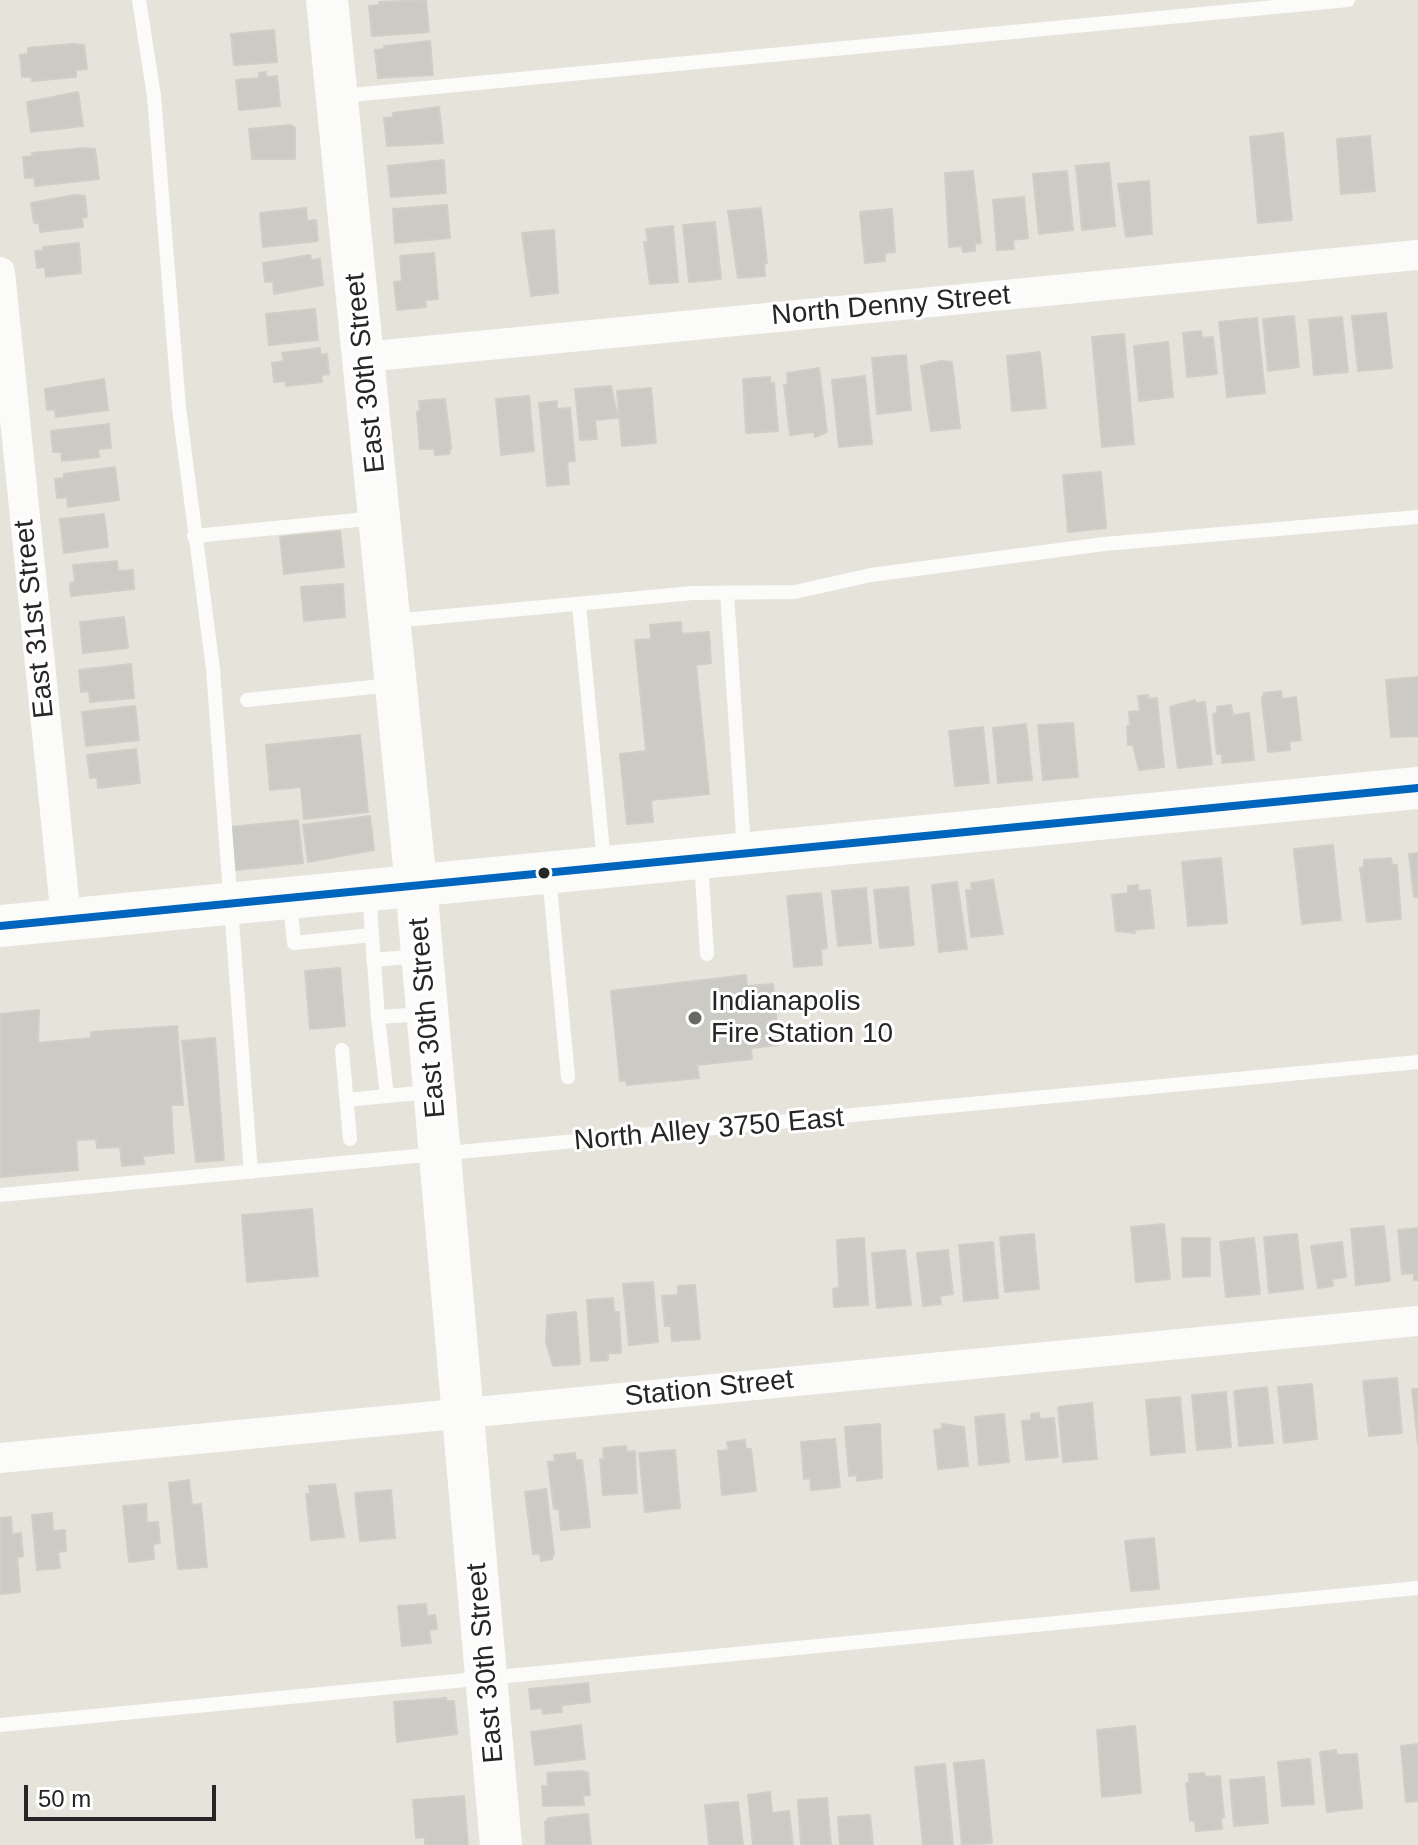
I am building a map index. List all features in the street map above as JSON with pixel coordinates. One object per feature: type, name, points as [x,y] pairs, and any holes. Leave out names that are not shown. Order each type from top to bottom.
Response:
[{"type":"main road","name":"East 30th Street","points":[[327,0],[423,956],[501,1845]]},
{"type":"main road","points":[[0,926],[1418,788]]},
{"type":"street","name":"North Denny Street","points":[[364,357],[1418,255]]},
{"type":"street","name":"East 31st Street","points":[[0,272],[66,919]]},
{"type":"street","name":"Station Street","points":[[0,1458],[1418,1321]]},
{"type":"lane","points":[[139,0],[154,96],[179,408],[213,669],[251,1172]]},
{"type":"lane","points":[[337,96],[1348,0]]},
{"type":"lane","points":[[390,622],[727,593],[795,592],[871,575],[1104,544],[1418,517]]},
{"type":"lane","points":[[194,536],[381,518]]},
{"type":"lane","points":[[727,593],[745,853]]},
{"type":"lane","points":[[579,604],[604,867]]},
{"type":"lane","points":[[247,700],[396,684]]},
{"type":"lane","points":[[701,857],[707,954]]},
{"type":"lane","points":[[549,872],[568,1077]]},
{"type":"lane","points":[[369,889],[387,1096]]},
{"type":"lane","points":[[290,897],[294,943],[372,935]]},
{"type":"lane","points":[[373,960],[423,956]]},
{"type":"lane","points":[[378,1017],[426,1013]]},
{"type":"lane","points":[[342,1050],[350,1139]]},
{"type":"lane","name":"North Alley 3750 East","points":[[0,1195],[1418,1062]]},
{"type":"lane","points":[[347,1100],[434,1091]]},
{"type":"lane","points":[[0,1725],[1418,1588]]},
{"type":"building","points":[[426,0],[429,32],[372,36],[369,6],[379,5],[379,2]]},
{"type":"building","points":[[274,30],[277,62],[234,65],[231,34]]},
{"type":"building","points":[[430,41],[433,75],[378,78],[375,50],[385,49],[384,46]]},
{"type":"building","points":[[84,45],[87,69],[76,70],[76,77],[32,81],[32,77],[22,77],[20,55],[28,54],[28,48]]},
{"type":"building","points":[[266,72],[266,77],[277,76],[280,106],[239,110],[236,80],[259,78],[259,73]]},
{"type":"building","points":[[78,92],[83,126],[31,132],[27,102]]},
{"type":"building","points":[[439,107],[443,143],[387,146],[384,118],[393,117],[393,113]]},
{"type":"building","points":[[291,125],[295,128],[295,159],[252,159],[249,129]]},
{"type":"building","points":[[1283,133],[1292,220],[1258,223],[1250,137]]},
{"type":"building","points":[[1370,136],[1375,191],[1341,194],[1337,139]]},
{"type":"building","points":[[95,149],[99,179],[35,186],[34,177],[25,178],[23,157],[33,156],[32,153]]},
{"type":"building","points":[[444,160],[446,193],[391,197],[388,166]]},
{"type":"building","points":[[1109,163],[1115,226],[1082,230],[1076,166]]},
{"type":"building","points":[[973,171],[981,243],[975,244],[975,251],[963,252],[962,246],[949,247],[945,173]]},
{"type":"building","points":[[1067,171],[1073,230],[1039,234],[1033,174]]},
{"type":"building","points":[[1149,181],[1152,234],[1126,237],[1118,184]]},
{"type":"building","points":[[74,195],[85,196],[87,217],[82,218],[83,227],[40,232],[39,223],[34,223],[31,203]]},
{"type":"building","points":[[1024,197],[1028,238],[1013,240],[1014,249],[997,250],[993,200]]},
{"type":"building","points":[[447,205],[450,238],[395,243],[393,209]]},
{"type":"building","points":[[306,208],[307,221],[316,220],[318,241],[263,247],[260,213]]},
{"type":"building","points":[[761,208],[767,263],[764,264],[765,276],[738,278],[728,211]]},
{"type":"building","points":[[892,209],[895,252],[885,253],[885,261],[865,263],[860,212]]},
{"type":"building","points":[[715,222],[721,279],[689,282],[683,225]]},
{"type":"building","points":[[673,226],[678,282],[650,284],[644,242],[648,242],[646,229]]},
{"type":"building","points":[[554,230],[558,293],[531,296],[522,233]]},
{"type":"building","points":[[79,243],[81,273],[46,277],[45,267],[37,268],[35,251],[43,250],[43,247]]},
{"type":"building","points":[[434,253],[438,299],[425,300],[426,307],[397,310],[394,282],[402,281],[400,256]]},
{"type":"building","points":[[310,255],[311,260],[320,259],[323,285],[274,294],[273,281],[265,282],[263,263]]},
{"type":"building","points":[[315,309],[318,340],[269,345],[266,314]]},
{"type":"building","points":[[1386,313],[1392,368],[1358,371],[1352,316]]},
{"type":"building","points":[[1294,316],[1299,367],[1268,371],[1263,319]]},
{"type":"building","points":[[1342,317],[1348,372],[1314,375],[1309,320]]},
{"type":"building","points":[[1257,318],[1265,393],[1227,397],[1219,322]]},
{"type":"building","points":[[1201,331],[1202,338],[1213,337],[1217,374],[1187,377],[1183,333]]},
{"type":"building","points":[[1124,334],[1134,444],[1102,447],[1092,337]]},
{"type":"building","points":[[1168,342],[1173,397],[1139,401],[1134,346]]},
{"type":"building","points":[[320,348],[320,355],[327,354],[329,374],[321,375],[322,382],[286,386],[285,381],[274,382],[272,363],[284,361],[282,353]]},
{"type":"building","points":[[1040,352],[1046,408],[1012,411],[1007,356]]},
{"type":"building","points":[[906,355],[911,410],[877,414],[872,358]]},
{"type":"building","points":[[952,362],[960,428],[931,431],[921,366]]},
{"type":"building","points":[[819,368],[827,432],[815,437],[814,432],[790,435],[784,385],[788,384],[787,373]]},
{"type":"building","points":[[865,376],[872,444],[839,447],[832,380]]},
{"type":"building","points":[[770,377],[770,383],[774,383],[778,431],[746,433],[743,379]]},
{"type":"building","points":[[104,379],[108,410],[56,417],[55,409],[47,410],[45,389]]},
{"type":"building","points":[[611,386],[618,418],[595,420],[597,439],[580,440],[575,389]]},
{"type":"building","points":[[651,388],[656,443],[622,446],[617,391]]},
{"type":"building","points":[[529,396],[534,451],[501,455],[496,399]]},
{"type":"building","points":[[445,399],[451,447],[449,454],[435,455],[434,449],[420,449],[417,412],[420,411],[419,401]]},
{"type":"building","points":[[557,401],[557,409],[570,408],[575,461],[567,462],[569,484],[547,486],[539,403]]},
{"type":"building","points":[[109,424],[111,448],[98,449],[99,457],[62,461],[61,452],[53,452],[51,431]]},
{"type":"building","points":[[115,467],[119,500],[68,507],[67,497],[57,498],[55,479],[64,478],[64,474]]},
{"type":"building","points":[[1101,472],[1106,528],[1068,532],[1063,475]]},
{"type":"building","points":[[104,514],[108,547],[64,553],[60,519]]},
{"type":"building","points":[[340,531],[344,567],[284,574],[280,537]]},
{"type":"building","points":[[117,561],[118,571],[133,570],[134,589],[71,596],[70,583],[75,582],[73,565]]},
{"type":"building","points":[[343,584],[345,617],[304,621],[301,587]]},
{"type":"building","points":[[124,617],[128,648],[83,653],[80,622]]},
{"type":"building","points":[[681,622],[682,634],[709,632],[711,663],[696,665],[709,794],[651,800],[653,822],[627,824],[620,754],[646,751],[635,640],[651,639],[650,625]]},
{"type":"building","points":[[131,664],[134,698],[90,702],[89,691],[81,692],[79,670]]},
{"type":"building","points":[[1418,677],[1418,736],[1391,737],[1386,680]]},
{"type":"building","points":[[1281,691],[1282,699],[1296,697],[1301,740],[1289,742],[1290,750],[1268,752],[1262,700],[1264,693]]},
{"type":"building","points":[[1148,695],[1148,699],[1157,698],[1164,767],[1139,770],[1133,745],[1128,745],[1127,726],[1130,726],[1129,712],[1140,711],[1138,696]]},
{"type":"building","points":[[1195,700],[1195,703],[1205,702],[1212,764],[1178,768],[1170,707]]},
{"type":"building","points":[[1231,705],[1233,715],[1249,713],[1254,760],[1222,763],[1222,754],[1217,754],[1213,714],[1217,713],[1217,707]]},
{"type":"building","points":[[135,706],[139,740],[86,746],[82,712]]},
{"type":"building","points":[[1073,723],[1078,777],[1043,780],[1038,725]]},
{"type":"building","points":[[1026,724],[1032,780],[998,783],[993,728]]},
{"type":"building","points":[[983,727],[989,783],[955,786],[949,731]]},
{"type":"building","points":[[360,735],[368,812],[304,819],[301,787],[270,790],[266,745]]},
{"type":"building","points":[[136,749],[140,783],[98,788],[97,777],[90,778],[87,755]]},
{"type":"building","points":[[370,816],[374,850],[308,862],[303,825]]},
{"type":"building","points":[[298,820],[303,863],[236,870],[231,827]]},
{"type":"building","points":[[1333,845],[1341,920],[1302,924],[1294,849]]},
{"type":"building","points":[[1418,853],[1418,897],[1414,897],[1409,854]]},
{"type":"building","points":[[1221,858],[1227,923],[1188,926],[1182,862]]},
{"type":"building","points":[[1391,858],[1392,865],[1397,865],[1401,919],[1367,922],[1360,868],[1364,868],[1364,860]]},
{"type":"building","points":[[993,880],[1003,934],[971,937],[966,890],[972,890],[971,883]]},
{"type":"building","points":[[957,882],[967,949],[939,952],[932,885]]},
{"type":"building","points":[[1138,885],[1139,891],[1150,890],[1154,928],[1134,930],[1135,933],[1116,931],[1112,895],[1128,893],[1128,886]]},
{"type":"building","points":[[908,887],[914,945],[880,948],[874,890]]},
{"type":"building","points":[[866,888],[871,943],[838,946],[832,891]]},
{"type":"building","points":[[821,893],[827,948],[821,949],[822,965],[794,967],[787,896]]},
{"type":"building","points":[[340,968],[345,1026],[310,1029],[305,971]]},
{"type":"building","name":"Indianapolis Fire Station 10","points":[[746,975],[747,986],[773,984],[779,1045],[751,1048],[752,1059],[697,1065],[699,1078],[627,1085],[626,1081],[620,1081],[611,991]]},
{"type":"building","points":[[39,1010],[38,1043],[91,1038],[91,1032],[177,1026],[183,1105],[171,1105],[174,1153],[143,1156],[144,1164],[122,1166],[120,1147],[97,1148],[96,1139],[76,1140],[78,1170],[0,1177],[0,1014]]},
{"type":"building","points":[[215,1038],[224,1160],[196,1162],[182,1041]]},
{"type":"building","points":[[312,1209],[318,1276],[247,1282],[242,1215]]},
{"type":"building","points":[[1164,1224],[1170,1279],[1136,1282],[1131,1227]]},
{"type":"building","points":[[1384,1226],[1390,1281],[1356,1285],[1351,1229]]},
{"type":"building","points":[[1418,1228],[1418,1280],[1414,1280],[1414,1273],[1402,1274],[1398,1230]]},
{"type":"building","points":[[1034,1234],[1039,1289],[1005,1292],[1000,1237]]},
{"type":"building","points":[[1297,1234],[1303,1289],[1269,1293],[1264,1237]]},
{"type":"building","points":[[864,1238],[868,1305],[834,1307],[833,1289],[839,1288],[837,1240]]},
{"type":"building","points":[[1182,1238],[1210,1238],[1210,1276],[1183,1277]]},
{"type":"building","points":[[1254,1238],[1260,1294],[1226,1297],[1220,1242]]},
{"type":"building","points":[[993,1242],[998,1298],[964,1301],[959,1245]]},
{"type":"building","points":[[1342,1242],[1346,1277],[1332,1279],[1333,1286],[1318,1288],[1311,1246]]},
{"type":"building","points":[[905,1250],[911,1305],[877,1308],[872,1253]]},
{"type":"building","points":[[948,1250],[953,1294],[940,1296],[941,1304],[923,1306],[917,1253]]},
{"type":"building","points":[[653,1282],[658,1342],[629,1345],[623,1284]]},
{"type":"building","points":[[695,1285],[700,1339],[672,1341],[671,1326],[665,1326],[662,1296],[678,1295],[678,1286]]},
{"type":"building","points":[[613,1298],[614,1312],[619,1312],[621,1353],[608,1353],[608,1360],[591,1361],[587,1300]]},
{"type":"building","points":[[576,1312],[580,1364],[553,1366],[546,1342],[547,1315]]},
{"type":"building","points":[[1397,1378],[1402,1433],[1369,1436],[1363,1381]]},
{"type":"building","points":[[1312,1384],[1317,1439],[1284,1443],[1278,1387]]},
{"type":"building","points":[[1267,1387],[1273,1443],[1239,1446],[1234,1391]]},
{"type":"building","points":[[1412,1389],[1418,1389],[1418,1444]]},
{"type":"building","points":[[1226,1392],[1231,1447],[1197,1450],[1192,1395]]},
{"type":"building","points":[[1180,1397],[1185,1452],[1151,1455],[1146,1400]]},
{"type":"building","points":[[1092,1403],[1097,1459],[1063,1462],[1058,1407]]},
{"type":"building","points":[[1039,1413],[1040,1419],[1054,1418],[1058,1457],[1026,1460],[1022,1421],[1031,1420],[1031,1414]]},
{"type":"building","points":[[1004,1414],[1009,1462],[979,1465],[975,1417]]},
{"type":"building","points":[[880,1424],[882,1478],[857,1481],[857,1475],[849,1476],[845,1427]]},
{"type":"building","points":[[942,1424],[964,1427],[968,1466],[938,1469],[934,1430],[942,1429]]},
{"type":"building","points":[[835,1439],[840,1487],[811,1490],[810,1478],[804,1479],[801,1442]]},
{"type":"building","points":[[745,1440],[746,1449],[751,1449],[756,1491],[722,1495],[718,1451],[728,1450],[727,1442]]},
{"type":"building","points":[[626,1446],[627,1452],[635,1451],[637,1493],[603,1495],[600,1459],[604,1459],[603,1448]]},
{"type":"building","points":[[675,1450],[680,1508],[645,1512],[639,1453]]},
{"type":"building","points":[[575,1453],[576,1460],[582,1460],[590,1527],[561,1530],[559,1509],[554,1509],[548,1462],[555,1461],[554,1455]]},
{"type":"building","points":[[189,1480],[192,1505],[201,1504],[207,1567],[178,1569],[169,1483]]},
{"type":"building","points":[[335,1484],[344,1537],[311,1540],[306,1494],[310,1494],[309,1486]]},
{"type":"building","points":[[546,1489],[554,1553],[552,1559],[541,1561],[540,1554],[533,1554],[525,1492]]},
{"type":"building","points":[[391,1490],[395,1538],[360,1541],[355,1493]]},
{"type":"building","points":[[146,1504],[147,1523],[158,1522],[160,1543],[153,1544],[154,1559],[129,1562],[123,1506]]},
{"type":"building","points":[[52,1513],[53,1531],[65,1530],[66,1551],[58,1552],[60,1568],[37,1570],[32,1515]]},
{"type":"building","points":[[11,1517],[12,1534],[21,1533],[23,1556],[17,1557],[20,1592],[0,1594],[0,1518]]},
{"type":"building","points":[[1154,1538],[1159,1589],[1131,1591],[1125,1541]]},
{"type":"building","points":[[426,1604],[427,1616],[435,1615],[437,1629],[429,1630],[431,1643],[402,1646],[398,1606]]},
{"type":"building","points":[[588,1683],[590,1702],[561,1705],[562,1712],[543,1714],[542,1708],[531,1709],[529,1689]]},
{"type":"building","points":[[446,1698],[446,1701],[454,1701],[457,1734],[397,1742],[394,1702]]},
{"type":"building","points":[[581,1725],[585,1759],[535,1765],[531,1732]]},
{"type":"building","points":[[1135,1726],[1141,1793],[1102,1797],[1097,1730]]},
{"type":"building","points":[[1418,1744],[1418,1801],[1406,1802],[1401,1746]]},
{"type":"building","points":[[1336,1750],[1337,1755],[1357,1754],[1362,1808],[1327,1812],[1320,1752]]},
{"type":"building","points":[[1310,1759],[1314,1804],[1282,1806],[1278,1762]]},
{"type":"building","points":[[984,1760],[992,1843],[962,1845],[954,1763]]},
{"type":"building","points":[[945,1764],[953,1845],[923,1845],[915,1767]]},
{"type":"building","points":[[547,1773],[588,1773],[590,1795],[583,1796],[584,1805],[543,1806],[542,1786],[548,1786]]},
{"type":"building","points":[[1204,1773],[1205,1777],[1220,1776],[1224,1817],[1221,1818],[1222,1829],[1196,1831],[1195,1821],[1190,1821],[1186,1783],[1189,1783],[1189,1774]]},
{"type":"building","points":[[1264,1777],[1268,1823],[1234,1826],[1230,1780]]},
{"type":"building","points":[[770,1792],[772,1813],[789,1811],[793,1845],[753,1845],[748,1795]]},
{"type":"building","points":[[464,1796],[468,1845],[425,1845],[425,1837],[416,1838],[413,1800]]},
{"type":"building","points":[[827,1798],[831,1845],[801,1845],[798,1800]]},
{"type":"building","points":[[738,1802],[743,1845],[709,1845],[705,1805]]},
{"type":"building","points":[[588,1814],[591,1845],[546,1845],[545,1822],[549,1818]]},
{"type":"building","points":[[870,1815],[873,1845],[840,1845],[838,1817]]},
{"type":"transit line","points":[[0,926],[1418,788]]},
{"type":"place","name":"Indianapolis Fire Station 10","points":[[695,1018]]}]
